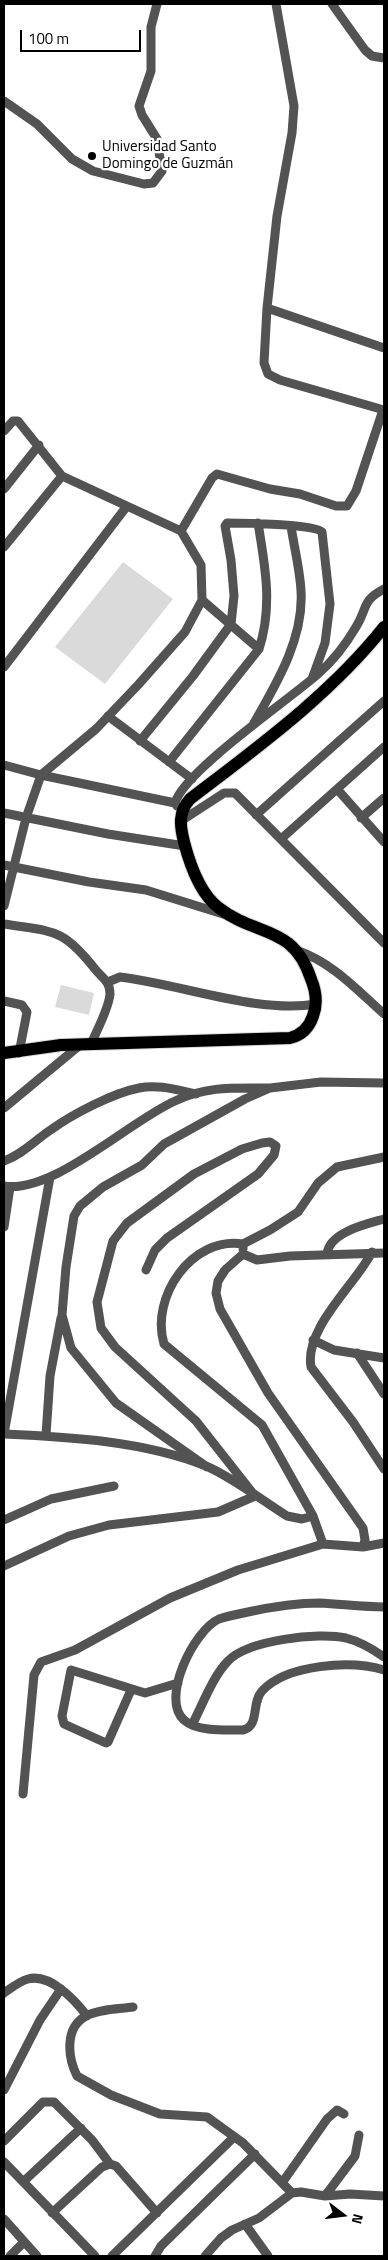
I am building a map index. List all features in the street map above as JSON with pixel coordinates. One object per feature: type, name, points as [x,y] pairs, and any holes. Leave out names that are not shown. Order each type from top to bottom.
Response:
[{"type":"main road","points":[[4,1053],[19,1053],[86,1044],[290,1038],[306,1030],[316,1004],[309,972],[296,950],[278,935],[230,916],[218,908],[204,892],[185,846],[179,811],[190,799],[282,727],[349,665],[384,626]]},
{"type":"street","points":[[4,101],[24,114],[72,159],[86,167],[133,182],[153,184],[162,171],[157,139],[142,115],[139,106],[151,71],[151,27],[157,4]]},
{"type":"street","points":[[181,531],[212,478],[217,474],[270,489],[300,494],[336,506],[347,506],[356,491],[384,410],[280,380],[268,374],[264,363],[267,308],[277,216],[292,133],[294,106],[276,4]]},
{"type":"street","points":[[332,4],[365,50],[372,56],[384,58]]},
{"type":"street","points":[[267,308],[384,348]]},
{"type":"street","points":[[4,431],[13,421],[18,421],[62,476],[181,531],[201,565],[202,600],[185,632],[108,716],[41,775],[8,866],[4,901]]},
{"type":"street","points":[[4,489],[39,445]]},
{"type":"street","points":[[4,547],[62,476]]},
{"type":"street","points":[[4,667],[127,506]]},
{"type":"street","points":[[140,741],[193,676],[231,624],[234,596],[226,523],[291,526],[318,529],[322,532],[330,604],[325,643],[312,680]]},
{"type":"street","points":[[169,762],[259,648],[265,630],[268,584],[258,523]]},
{"type":"street","points":[[251,727],[279,681],[297,629],[302,591],[291,526]]},
{"type":"street","points":[[179,811],[180,793],[192,780],[251,727],[312,680],[345,646],[358,624],[366,603],[384,589]]},
{"type":"street","points":[[202,600],[259,648]]},
{"type":"street","points":[[256,814],[384,701]]},
{"type":"street","points":[[108,716],[192,780]]},
{"type":"street","points":[[281,839],[384,747]]},
{"type":"street","points":[[4,765],[179,811],[230,791],[235,793],[384,943]]},
{"type":"street","points":[[337,789],[384,842]]},
{"type":"street","points":[[361,818],[384,798]]},
{"type":"street","points":[[4,813],[108,834],[185,846]]},
{"type":"street","points":[[8,866],[90,882],[146,890],[230,916]]},
{"type":"street","points":[[4,924],[44,929],[64,936],[74,944],[108,982],[109,1001],[86,1044],[5,1105]]},
{"type":"street","points":[[296,950],[310,954],[332,967],[384,1014]]},
{"type":"street","points":[[108,982],[120,977],[259,1003],[292,1006],[316,1004]]},
{"type":"street","points":[[4,1001],[22,1005],[27,1012],[19,1053]]},
{"type":"street","points":[[4,1227],[7,1187],[27,1186],[50,1177],[148,1115],[176,1100],[216,1087],[270,1088],[322,1082],[384,1083]]},
{"type":"street","points":[[4,1161],[18,1156],[51,1129],[89,1107],[138,1088],[164,1087],[196,1094]]},
{"type":"street","points":[[46,1436],[50,1376],[62,1315],[71,1228],[74,1216],[80,1206],[103,1187],[142,1165],[164,1144],[270,1088]]},
{"type":"street","points":[[146,1270],[155,1250],[167,1238],[258,1174],[274,1155],[276,1146],[270,1142],[262,1143],[234,1153],[194,1174],[126,1222],[113,1241],[97,1302],[102,1328],[115,1347],[196,1421],[255,1496]]},
{"type":"street","points":[[323,1544],[313,1516],[262,1425],[164,1344],[160,1330],[167,1292],[176,1275],[209,1248],[221,1243],[243,1244],[270,1230],[298,1212],[318,1183],[338,1167],[384,1157]]},
{"type":"street","points":[[50,1177],[4,1434],[46,1436],[150,1449],[208,1467]]},
{"type":"street","points":[[327,1254],[333,1240],[384,1219]]},
{"type":"street","points":[[243,1244],[243,1254],[225,1270],[218,1281],[216,1293],[220,1309],[268,1393],[360,1522],[365,1534],[363,1547]]},
{"type":"street","points":[[372,1252],[313,1340],[310,1351],[311,1367],[353,1422],[384,1469]]},
{"type":"street","points":[[243,1254],[256,1260],[327,1254],[384,1253]]},
{"type":"street","points":[[62,1315],[71,1348],[116,1403],[208,1467],[287,1516],[302,1519],[313,1516]]},
{"type":"street","points":[[313,1340],[334,1350],[384,1358]]},
{"type":"street","points":[[357,1353],[384,1394]]},
{"type":"street","points":[[4,1520],[51,1499],[114,1486]]},
{"type":"street","points":[[4,1566],[69,1536],[109,1526],[218,1512],[255,1496]]},
{"type":"street","points":[[23,1794],[34,1675],[41,1662],[75,1650],[179,1595],[238,1570],[323,1544],[363,1547],[384,1543]]},
{"type":"street","points":[[384,1607],[318,1603],[274,1607],[218,1620],[201,1633],[184,1664],[175,1702],[177,1711],[182,1718],[192,1725],[246,1730],[254,1722],[255,1706],[261,1692],[278,1680],[298,1672],[346,1664],[366,1665],[384,1670]]},
{"type":"street","points":[[192,1725],[224,1666],[234,1655],[248,1648],[303,1638],[334,1637],[348,1638],[384,1657]]},
{"type":"street","points":[[131,1690],[108,1742],[106,1743],[64,1724],[62,1716],[71,1670],[145,1693],[178,1683]]},
{"type":"street","points":[[4,1993],[27,1979],[39,1978],[73,1997],[87,2016]]},
{"type":"street","points":[[4,2089],[40,2020],[61,1989]]},
{"type":"street","points":[[133,2007],[87,2016],[77,2023],[71,2037],[68,2054],[76,2076],[112,2095],[160,2114],[207,2116],[255,2154],[292,2193]]},
{"type":"street","points":[[4,2141],[47,2101],[59,2105],[110,2164],[116,2166],[157,2213]]},
{"type":"street","points":[[282,2183],[327,2119],[336,2110],[344,2114]]},
{"type":"street","points":[[23,2182],[80,2128]]},
{"type":"street","points":[[325,2196],[355,2156],[359,2135]]},
{"type":"street","points":[[112,2256],[234,2137]]},
{"type":"street","points":[[156,2256],[161,2246],[255,2154]]},
{"type":"street","points":[[4,2162],[95,2256]]},
{"type":"street","points":[[52,2212],[102,2167],[110,2164]]},
{"type":"street","points":[[205,2256],[221,2238],[258,2218],[292,2193],[301,2192],[325,2196],[350,2194],[384,2196]]},
{"type":"street","points":[[4,2219],[37,2256]]},
{"type":"street","points":[[245,2224],[268,2256]]},
{"type":"street","points":[[10,2256],[24,2242]]},
{"type":"shaded area","points":[[123,562],[173,599],[105,684],[55,647]]},
{"type":"shaded area","points":[[61,985],[94,993],[89,1015],[55,1007]]},
{"type":"place","name":"Universidad Santo Domingo de Guzmán","points":[[92,156]]}]
